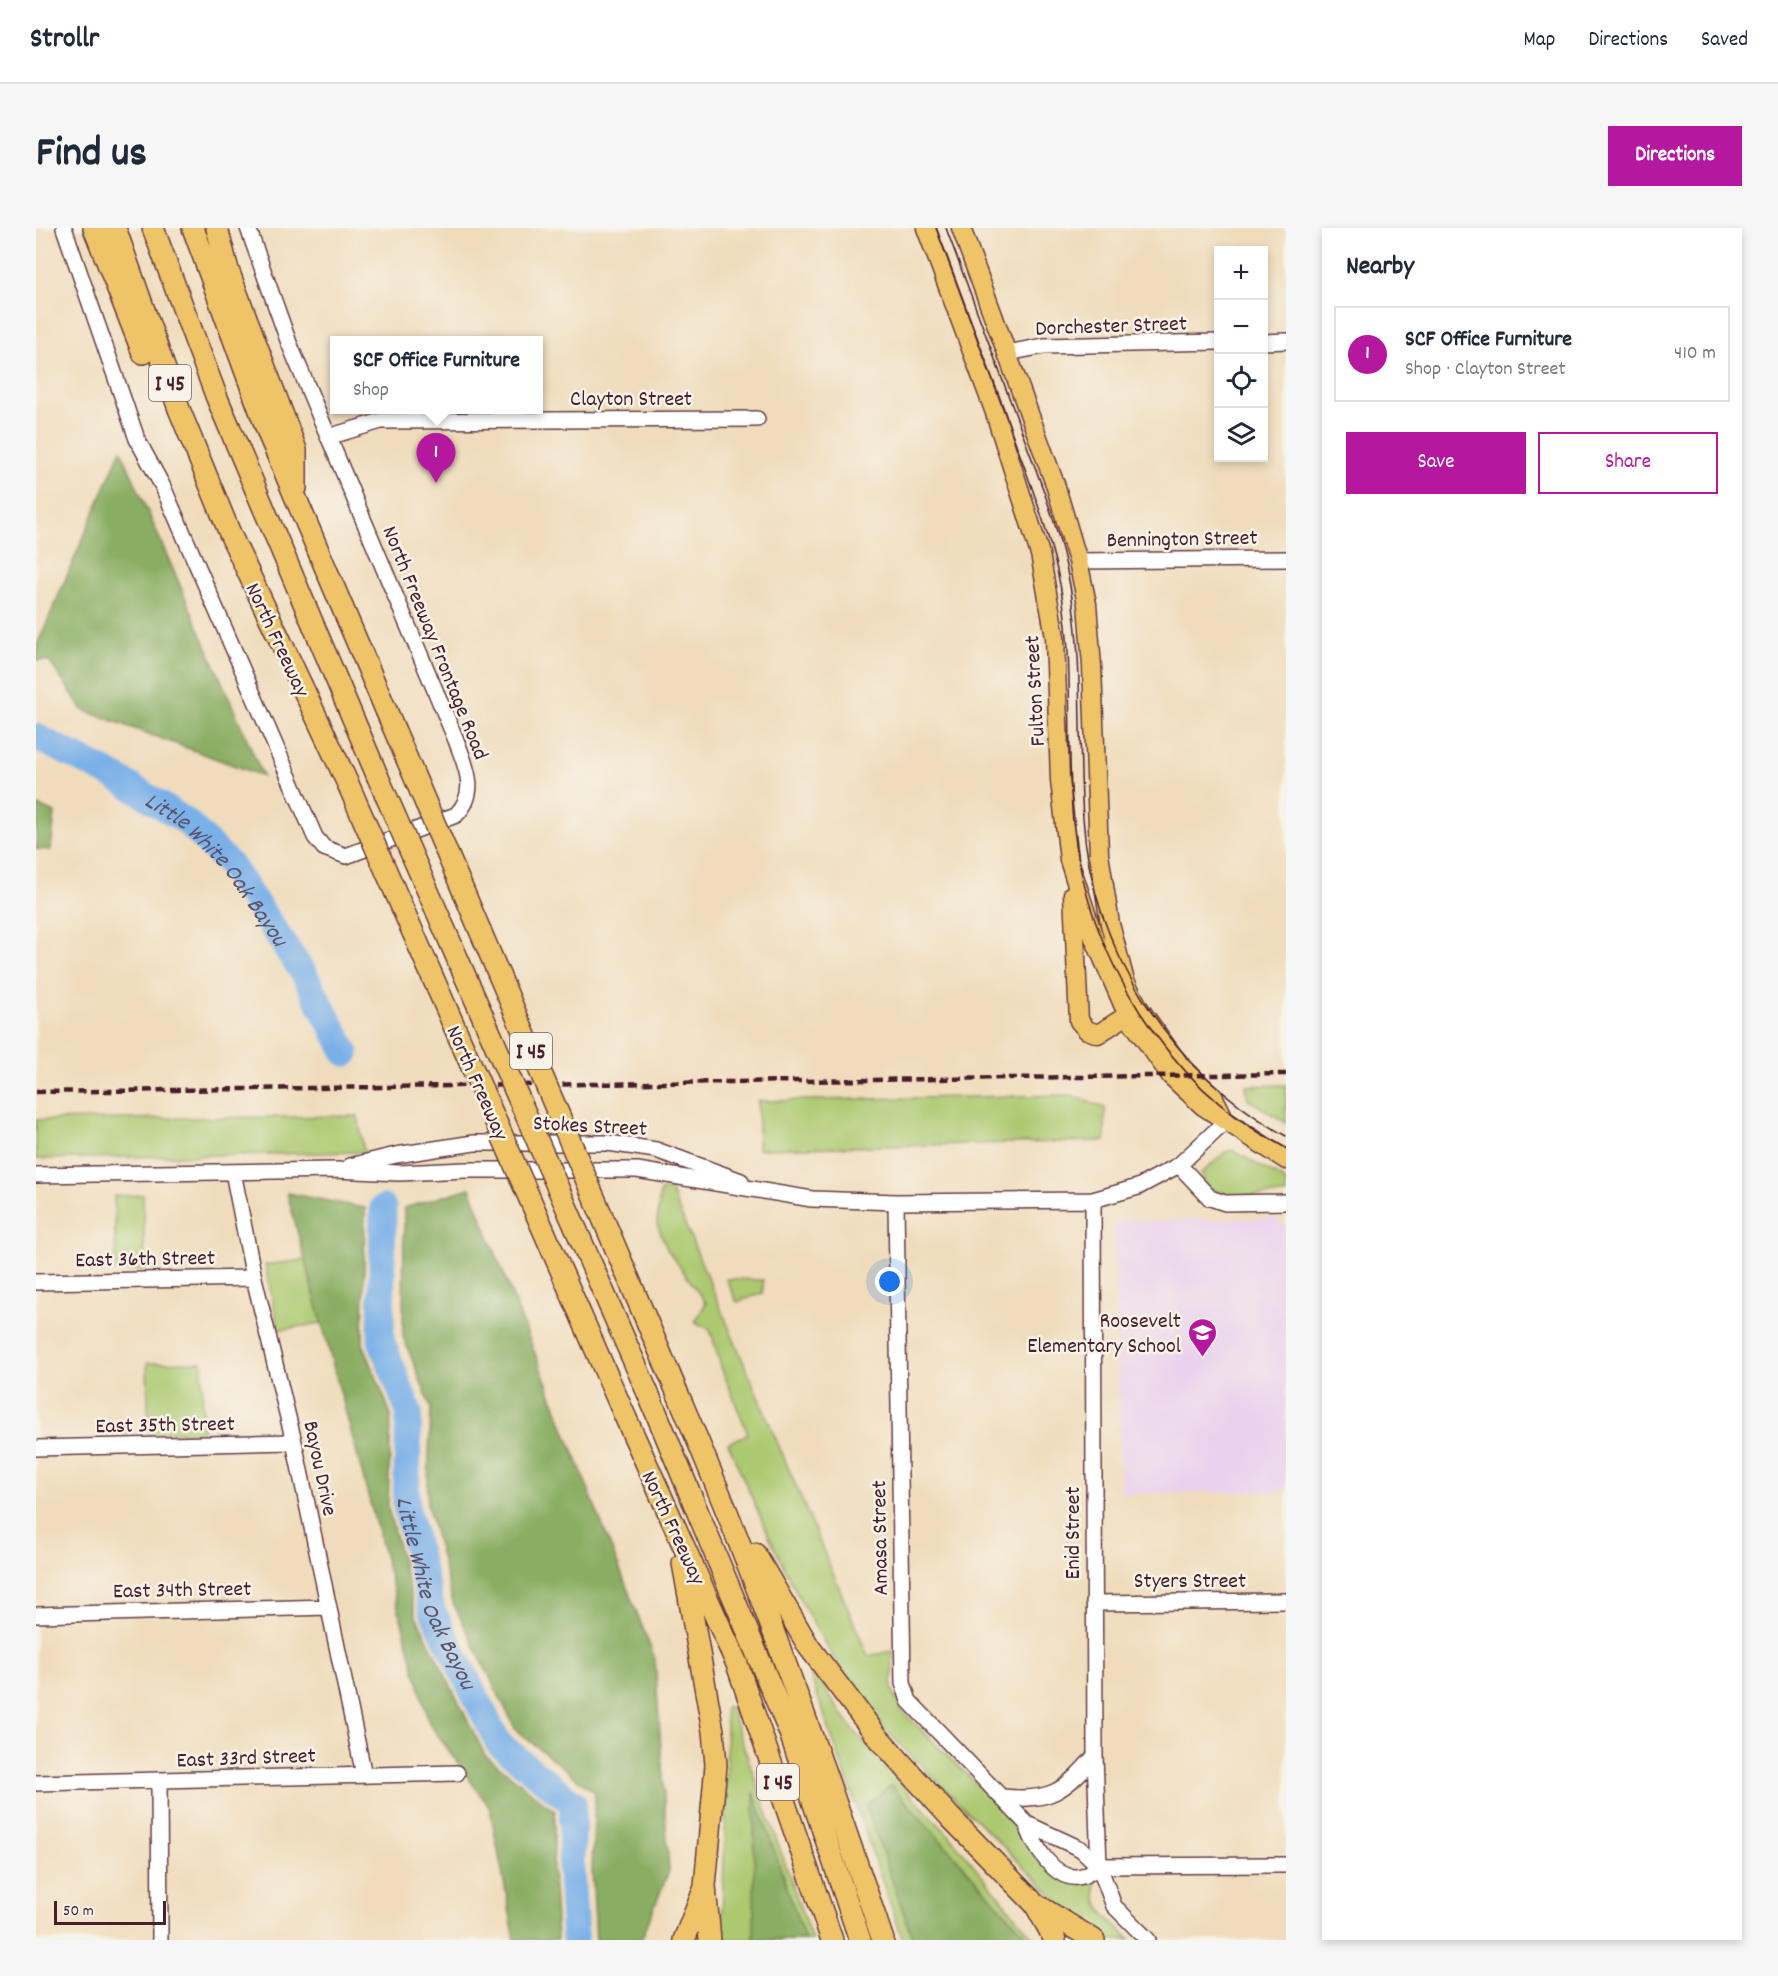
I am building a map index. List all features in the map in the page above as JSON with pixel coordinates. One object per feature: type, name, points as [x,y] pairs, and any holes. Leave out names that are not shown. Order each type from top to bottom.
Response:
[{"type":"highway","points":[[94,228],[165,410],[231,536]]},
{"type":"highway","name":"North Freeway","points":[[115,228],[179,409],[231,536],[348,784],[624,1414],[737,1664],[832,1940]]},
{"type":"highway","name":"North Freeway","points":[[153,228],[217,398],[377,775],[650,1398],[790,1733],[860,1940]]},
{"type":"highway","name":"I 45","points":[[193,228],[269,435],[296,501],[726,1504],[812,1734],[883,1940]]},
{"type":"highway","points":[[217,228],[228,270],[296,450],[296,501]]},
{"type":"highway","points":[[726,1504],[809,1647],[877,1736],[950,1817],[1035,1904],[1094,1940]]},
{"type":"highway","points":[[678,1535],[715,1754],[705,1886],[710,1940]]},
{"type":"highway","points":[[684,1940],[705,1886]]},
{"type":"highway","points":[[1035,1904],[1055,1940]]},
{"type":"main road","name":"Fulton Street","points":[[926,228],[994,410],[1040,554],[1055,637],[1060,780],[1072,874],[1094,938],[1133,1012],[1171,1076],[1203,1106],[1286,1160]]},
{"type":"main road","name":"Fulton Street","points":[[961,228],[1055,484],[1078,561],[1087,604],[1092,666],[1099,854],[1110,924],[1133,1012]]},
{"type":"main road","points":[[1072,874],[1079,1021],[1087,1030],[1098,1034],[1133,1012]]},
{"type":"street","name":"North Freeway Frontage Road","points":[[64,228],[137,439],[163,487],[315,837],[324,848],[346,856],[456,815],[466,805],[469,781],[456,740],[290,343],[248,228]]},
{"type":"street","points":[[1268,342],[1286,341]]},
{"type":"street","name":"Dorchester Street","points":[[1007,353],[1044,346],[1214,342]]},
{"type":"street","name":"Clayton Street","points":[[328,436],[381,421],[757,419]]},
{"type":"street","name":"Bennington Street","points":[[1078,561],[1286,559]]},
{"type":"street","name":"Stokes Street","points":[[36,1175],[336,1170],[399,1173],[466,1170],[637,1170],[812,1199],[896,1202],[1093,1200],[1138,1187],[1179,1165],[1226,1121]]},
{"type":"street","name":"Stokes Street","points":[[336,1170],[396,1155],[474,1143],[608,1143],[656,1150],[710,1168],[764,1190]]},
{"type":"street","points":[[1179,1165],[1210,1198],[1225,1203],[1286,1202]]},
{"type":"street","name":"Bayou Drive","points":[[232,1172],[294,1442],[364,1775]]},
{"type":"street","name":"Enid Street","points":[[1093,1200],[1095,1755],[1099,1866]]},
{"type":"street","name":"Amasa Street","points":[[896,1202],[903,1683],[909,1701],[1027,1824],[1039,1852],[1050,1864],[1065,1875],[1081,1877],[1099,1866],[1081,1849],[1027,1824]]},
{"type":"street","name":"East 36th Street","points":[[36,1282],[255,1278]]},
{"type":"street","name":"East 35th Street","points":[[36,1448],[294,1442]]},
{"type":"street","name":"Styers Street","points":[[1094,1603],[1286,1601]]},
{"type":"street","name":"East 34th Street","points":[[36,1614],[329,1607]]},
{"type":"street","points":[[1003,1797],[1029,1800],[1061,1790],[1095,1755]]},
{"type":"street","name":"East 33rd Street","points":[[36,1783],[458,1773]]},
{"type":"street","points":[[159,1781],[160,1940]]},
{"type":"street","points":[[1148,1940],[1114,1906],[1099,1866],[1286,1865]]},
{"type":"shaded area","name":"Roosevelt Elementary School","points":[[1279,1218],[1279,1224],[1286,1224],[1286,1491],[1121,1494],[1114,1226],[1119,1221]]},
{"type":"green space","points":[[121,450],[263,776],[83,710],[49,661],[36,660],[36,648]]},
{"type":"green space","points":[[36,805],[55,813],[51,850],[36,849]]},
{"type":"green space","points":[[1286,1085],[1286,1123],[1248,1099],[1246,1086]]},
{"type":"green space","points":[[1071,1095],[1105,1108],[1105,1141],[758,1149],[758,1101]]},
{"type":"green space","points":[[358,1116],[364,1152],[36,1159],[36,1120]]},
{"type":"green space","points":[[1232,1150],[1286,1181],[1286,1195],[1230,1196],[1208,1188],[1201,1174],[1225,1152]]},
{"type":"green space","points":[[470,1188],[655,1659],[669,1871],[641,1940],[596,1940],[592,1870],[595,1793],[516,1730],[453,1603],[427,1504],[431,1408],[403,1336],[404,1208]]},
{"type":"green space","points":[[670,1189],[868,1656],[893,1651],[892,1688],[900,1709],[999,1806],[1026,1840],[1082,1883],[1095,1883],[1101,1909],[1131,1940],[1098,1940],[893,1738],[865,1704],[841,1669],[780,1560],[728,1443],[748,1434],[721,1367],[712,1335],[709,1329],[695,1322],[706,1303],[667,1249],[657,1224],[660,1191]]},
{"type":"green space","points":[[287,1193],[365,1208],[363,1343],[391,1415],[388,1508],[416,1616],[485,1755],[555,1811],[553,1870],[557,1940],[515,1940],[490,1808],[429,1723]]},
{"type":"green space","points":[[143,1195],[145,1270],[116,1271],[114,1196]]},
{"type":"green space","points":[[305,1260],[322,1323],[279,1330],[265,1265]]},
{"type":"green space","points":[[726,1279],[763,1280],[763,1293],[737,1302]]},
{"type":"green space","points":[[202,1362],[203,1432],[149,1433],[147,1363]]},
{"type":"green space","points":[[805,1660],[850,1726],[949,1835],[1035,1940],[903,1940]]},
{"type":"green space","points":[[727,1706],[730,1708],[812,1940],[722,1940],[727,1767],[725,1709]]},
{"type":"green space","points":[[891,1785],[1030,1940],[913,1940],[866,1806]]},
{"type":"green space","points":[[754,1792],[805,1940],[754,1940]]},
{"type":"waterway","name":"Little White Oak Bayou","points":[[36,737],[116,777],[187,822],[230,865],[304,974],[346,1053]]},
{"type":"waterway","name":"Little White Oak Bayou","points":[[383,1208],[381,1340],[409,1412],[406,1506],[432,1610],[499,1744],[573,1803],[571,1870],[575,1940]]},
{"type":"tram line","points":[[936,228],[1029,481],[1056,566],[1066,630],[1073,822],[1081,872],[1095,920],[1115,967],[1139,1011],[1169,1052],[1204,1089],[1243,1121],[1286,1148]]},
{"type":"tram line","points":[[946,228],[1046,498],[1066,566],[1076,628],[1083,817],[1089,866],[1102,914],[1121,959],[1145,1002],[1174,1042],[1207,1078],[1245,1109],[1286,1136]]},
{"type":"railway","points":[[36,1092],[1286,1074]]},
{"type":"place","name":"SCF Office Furniture","points":[[436,483]]},
{"type":"place","name":"Roosevelt Elementary School","points":[[1202,1358]]}]
